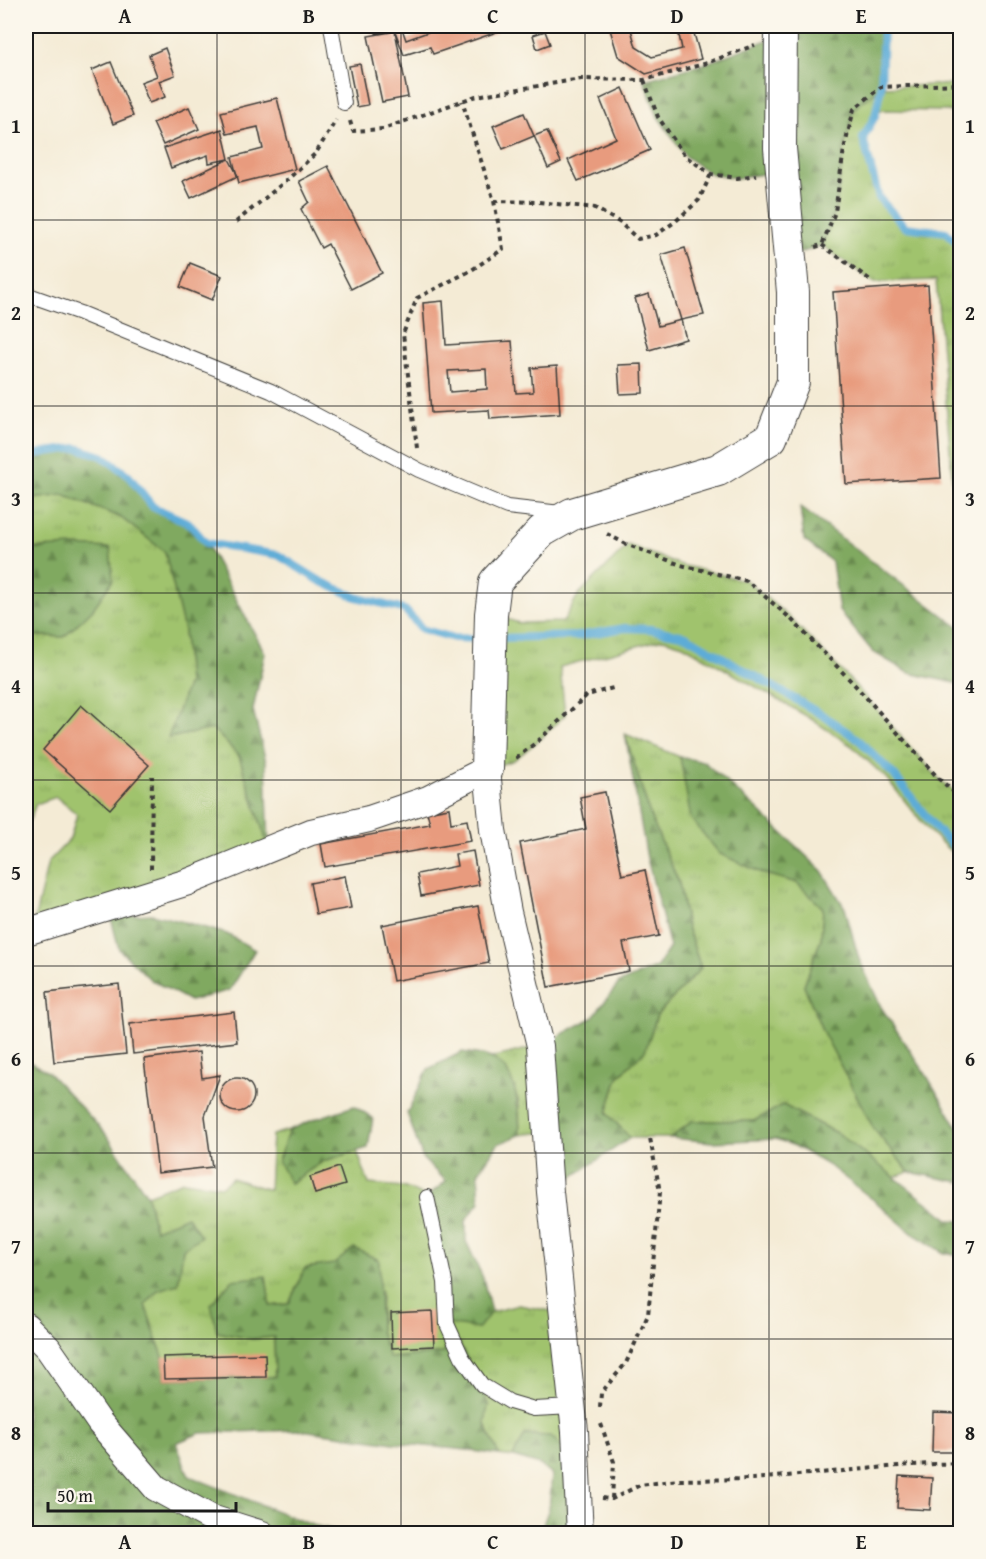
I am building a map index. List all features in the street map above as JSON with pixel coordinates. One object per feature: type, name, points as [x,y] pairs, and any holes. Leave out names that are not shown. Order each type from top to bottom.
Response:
[{"type":"street","points":[[580,1533],[573,1407],[550,1192],[540,1046],[508,912],[493,830],[487,769],[491,614],[495,582],[542,531],[572,514],[718,470],[771,438],[793,382],[793,292],[780,148],[781,30]]},
{"type":"street","points":[[26,932],[188,882],[311,832],[369,819],[428,799],[487,769]]},
{"type":"street","points":[[26,1326],[48,1348],[100,1424],[156,1488],[211,1518],[262,1533]]},
{"type":"lane","points":[[330,26],[344,103]]},
{"type":"lane","points":[[26,294],[80,312],[271,391],[419,470],[507,507],[572,514]]},
{"type":"lane","points":[[427,1197],[445,1282],[447,1324],[462,1357],[482,1384],[510,1402],[534,1409],[573,1407]]},
{"type":"path","points":[[344,103],[353,131],[383,129],[476,96],[580,79],[644,80],[704,64],[781,30]]},
{"type":"path","points":[[644,80],[658,117],[685,156],[711,174],[737,178],[783,171]]},
{"type":"path","points":[[790,258],[822,245],[835,212],[844,149],[854,109],[881,87],[960,84]]},
{"type":"path","points":[[414,418],[403,334],[417,298],[470,271],[503,249],[494,201],[462,101]]},
{"type":"path","points":[[236,222],[316,153],[344,103]]},
{"type":"path","points":[[494,201],[538,202],[595,208],[619,222],[638,239],[656,235],[699,200],[711,174]]},
{"type":"path","points":[[822,245],[873,282]]},
{"type":"path","points":[[572,514],[639,549],[681,565],[747,581],[790,618],[854,684],[939,779],[960,797]]},
{"type":"path","points":[[487,769],[514,759],[538,741],[587,695],[612,688]]},
{"type":"path","points":[[151,894],[152,777]]},
{"type":"path","points":[[600,1410],[601,1393],[626,1363],[648,1315],[660,1192],[650,1138]]},
{"type":"path","points":[[599,1418],[614,1462],[612,1499]]},
{"type":"path","points":[[578,1496],[612,1499],[640,1485],[679,1480],[753,1479],[910,1465],[960,1464]]},
{"type":"green space","points":[[781,26],[883,26],[881,87],[854,109],[844,149],[835,212],[822,245],[790,257],[782,171],[737,178],[711,174],[685,156],[658,117],[644,80],[704,64],[780,35]]},
{"type":"green space","points":[[960,84],[960,116],[948,111],[879,110],[863,138],[879,198],[905,227],[946,232],[960,246],[960,500],[954,499],[936,280],[873,282],[822,245],[835,212],[844,149],[854,109],[881,87]]},
{"type":"green space","points":[[77,448],[102,456],[128,475],[153,507],[189,523],[206,543],[265,653],[253,710],[266,762],[269,849],[239,756],[213,729],[168,738],[188,683],[184,630],[165,552],[120,517],[63,495],[26,500],[26,457]]},
{"type":"green space","points":[[63,495],[120,517],[165,551],[184,630],[188,683],[169,738],[213,729],[239,756],[269,849],[32,930],[48,862],[70,839],[77,814],[56,797],[36,804],[29,821],[26,821],[26,635],[64,637],[26,549],[26,500]]},
{"type":"green space","points":[[800,507],[960,628],[960,684],[909,673],[873,652],[839,611],[832,562],[804,540]]},
{"type":"green space","points":[[628,545],[681,565],[747,581],[790,618],[854,684],[939,779],[960,797],[960,860],[930,832],[887,779],[852,746],[808,717],[683,645],[663,639],[560,667],[565,715],[514,760],[487,769],[491,614],[519,623],[563,622],[578,595]]},
{"type":"green space","points":[[73,546],[110,548],[113,580],[93,609],[64,637],[26,635],[26,549]]},
{"type":"green space","points":[[625,734],[680,757],[692,819],[720,854],[762,873],[797,883],[823,908],[821,939],[804,985],[822,1030],[874,1129],[909,1172],[893,1178],[840,1135],[783,1105],[754,1121],[692,1121],[671,1138],[630,1138],[607,1113],[618,1077],[645,1050],[657,1015],[701,968],[687,927],[679,883],[651,818]]},
{"type":"green space","points":[[625,734],[651,818],[679,883],[687,927],[701,968],[657,1015],[645,1051],[618,1077],[607,1113],[630,1138],[550,1192],[540,1046],[592,1018],[619,983],[657,967],[670,947],[647,858]]},
{"type":"green space","points":[[680,757],[704,762],[822,871],[845,908],[859,959],[881,1007],[927,1076],[960,1132],[960,1182],[909,1172],[874,1129],[822,1030],[804,985],[821,939],[823,908],[797,883],[762,873],[720,854],[691,819]]},
{"type":"green space","points":[[108,907],[133,915],[152,914],[227,934],[255,950],[230,990],[190,1001],[151,980],[119,949]]},
{"type":"green space","points":[[540,1046],[546,1132],[520,1135],[519,1102],[507,1071],[491,1058]]},
{"type":"green space","points":[[462,1052],[491,1058],[500,1064],[512,1081],[518,1103],[520,1135],[498,1144],[478,1173],[480,1202],[466,1220],[466,1241],[483,1278],[491,1312],[478,1329],[448,1324],[482,1385],[488,1405],[485,1424],[499,1455],[301,1430],[200,1433],[176,1443],[189,1476],[312,1525],[347,1533],[26,1533],[26,1060],[48,1072],[105,1133],[147,1195],[155,1230],[187,1216],[201,1236],[183,1249],[178,1284],[158,1290],[145,1305],[163,1357],[164,1379],[275,1377],[274,1337],[252,1339],[217,1332],[211,1304],[232,1280],[266,1276],[270,1306],[289,1304],[305,1268],[334,1264],[354,1248],[379,1260],[380,1331],[389,1358],[444,1353],[447,1324],[427,1197],[446,1181],[423,1159],[407,1113],[428,1069]]},
{"type":"green space","points":[[783,1105],[840,1135],[950,1220],[960,1221],[960,1256],[944,1253],[912,1233],[831,1167],[795,1146],[776,1139],[712,1142],[671,1138],[692,1121],[754,1121]]},
{"type":"green space","points":[[354,1106],[373,1118],[368,1148],[324,1161],[290,1183],[278,1161],[289,1130]]},
{"type":"green space","points":[[289,1130],[278,1161],[291,1183],[323,1161],[357,1151],[369,1184],[403,1187],[427,1197],[477,1328],[491,1312],[519,1305],[562,1313],[577,1462],[550,1436],[525,1435],[513,1457],[499,1455],[485,1424],[488,1405],[447,1326],[444,1353],[389,1358],[380,1331],[381,1291],[334,1265],[305,1268],[289,1304],[270,1306],[266,1276],[252,1339],[274,1337],[275,1377],[164,1379],[163,1357],[145,1305],[158,1290],[178,1284],[183,1249],[155,1230],[147,1195],[183,1181],[222,1186],[232,1178],[269,1190],[272,1135]]},
{"type":"green space","points":[[525,1435],[551,1436],[577,1462],[580,1533],[540,1533],[549,1508],[552,1475],[540,1465],[513,1457]]},
{"type":"building","points":[[375,26],[401,26],[406,40],[428,32],[426,26],[495,26],[497,32],[433,54],[430,47],[404,55],[395,31],[408,97],[382,102],[368,36],[391,32],[376,33]]},
{"type":"building","points":[[609,26],[630,26],[636,47],[652,57],[682,49],[677,26],[692,26],[701,59],[646,74],[618,56]]},
{"type":"building","points":[[545,31],[550,44],[537,49],[533,35]]},
{"type":"building","points":[[165,48],[175,75],[159,81],[165,97],[149,103],[141,82],[157,76],[149,55]]},
{"type":"building","points":[[111,62],[133,116],[113,124],[92,70]]},
{"type":"building","points":[[360,64],[368,105],[357,107],[349,66]]},
{"type":"building","points":[[623,88],[650,150],[578,181],[568,160],[616,138],[600,99]]},
{"type":"building","points":[[277,98],[295,169],[239,183],[232,157],[263,149],[258,127],[227,134],[221,112]]},
{"type":"building","points":[[189,107],[199,129],[163,145],[153,123]]},
{"type":"building","points":[[524,113],[534,136],[503,149],[493,126]]},
{"type":"building","points":[[222,129],[229,159],[209,163],[208,155],[171,168],[164,148]]},
{"type":"building","points":[[547,131],[561,162],[548,168],[534,136]]},
{"type":"building","points":[[229,159],[238,176],[191,198],[183,181]]},
{"type":"building","points":[[328,166],[382,273],[351,289],[328,244],[321,248],[301,209],[309,202],[299,181]]},
{"type":"building","points":[[685,248],[704,315],[681,320],[661,255]]},
{"type":"building","points":[[190,263],[222,276],[212,300],[180,287]]},
{"type":"building","points":[[928,285],[941,478],[846,484],[833,292]]},
{"type":"building","points":[[649,294],[658,326],[681,320],[686,339],[649,350],[635,298]]},
{"type":"building","points":[[443,301],[446,345],[512,341],[516,393],[533,392],[531,368],[557,366],[560,414],[490,419],[489,410],[431,413],[423,303]],"holes":[[[486,369],[487,389],[450,392],[448,371]]]},
{"type":"building","points":[[642,364],[643,393],[620,394],[618,365]]},
{"type":"building","points":[[81,705],[149,765],[110,809],[43,750]]},
{"type":"building","points":[[605,792],[622,875],[645,870],[659,936],[623,943],[629,971],[548,987],[520,843],[586,829],[580,797]]},
{"type":"building","points":[[449,808],[451,823],[467,820],[471,841],[325,867],[321,844],[430,824],[427,812]]},
{"type":"building","points":[[473,851],[479,885],[421,896],[417,874],[457,866],[455,854]]},
{"type":"building","points":[[345,876],[351,908],[316,914],[310,883]]},
{"type":"building","points":[[478,906],[489,963],[393,981],[382,925]]},
{"type":"building","points":[[119,984],[126,1054],[54,1062],[47,992]]},
{"type":"building","points":[[234,1012],[237,1042],[133,1054],[130,1024]]},
{"type":"building","points":[[199,1052],[202,1078],[220,1075],[205,1116],[212,1167],[158,1173],[144,1059]]},
{"type":"building","points":[[237,1078],[249,1083],[254,1095],[249,1107],[237,1112],[225,1107],[220,1095],[225,1083]]},
{"type":"building","points":[[339,1167],[345,1185],[315,1194],[310,1177]]},
{"type":"building","points":[[432,1311],[434,1346],[392,1348],[391,1313]]},
{"type":"building","points":[[265,1354],[266,1377],[164,1379],[163,1357]]},
{"type":"building","points":[[933,1412],[960,1413],[960,1452],[932,1452]]},
{"type":"building","points":[[899,1476],[932,1478],[930,1510],[897,1508]]},
{"type":"waterway","points":[[883,26],[881,87],[875,116],[863,138],[879,198],[905,227],[946,232],[960,246]]},
{"type":"waterway","points":[[26,457],[77,448],[102,456],[128,475],[153,507],[189,523],[206,543],[278,555],[320,581],[356,597],[405,610],[422,629],[454,638],[484,639]]},
{"type":"waterway","points":[[496,638],[578,636],[625,628],[650,629],[686,636],[824,716],[859,740],[894,775],[936,829],[960,852]]}]
